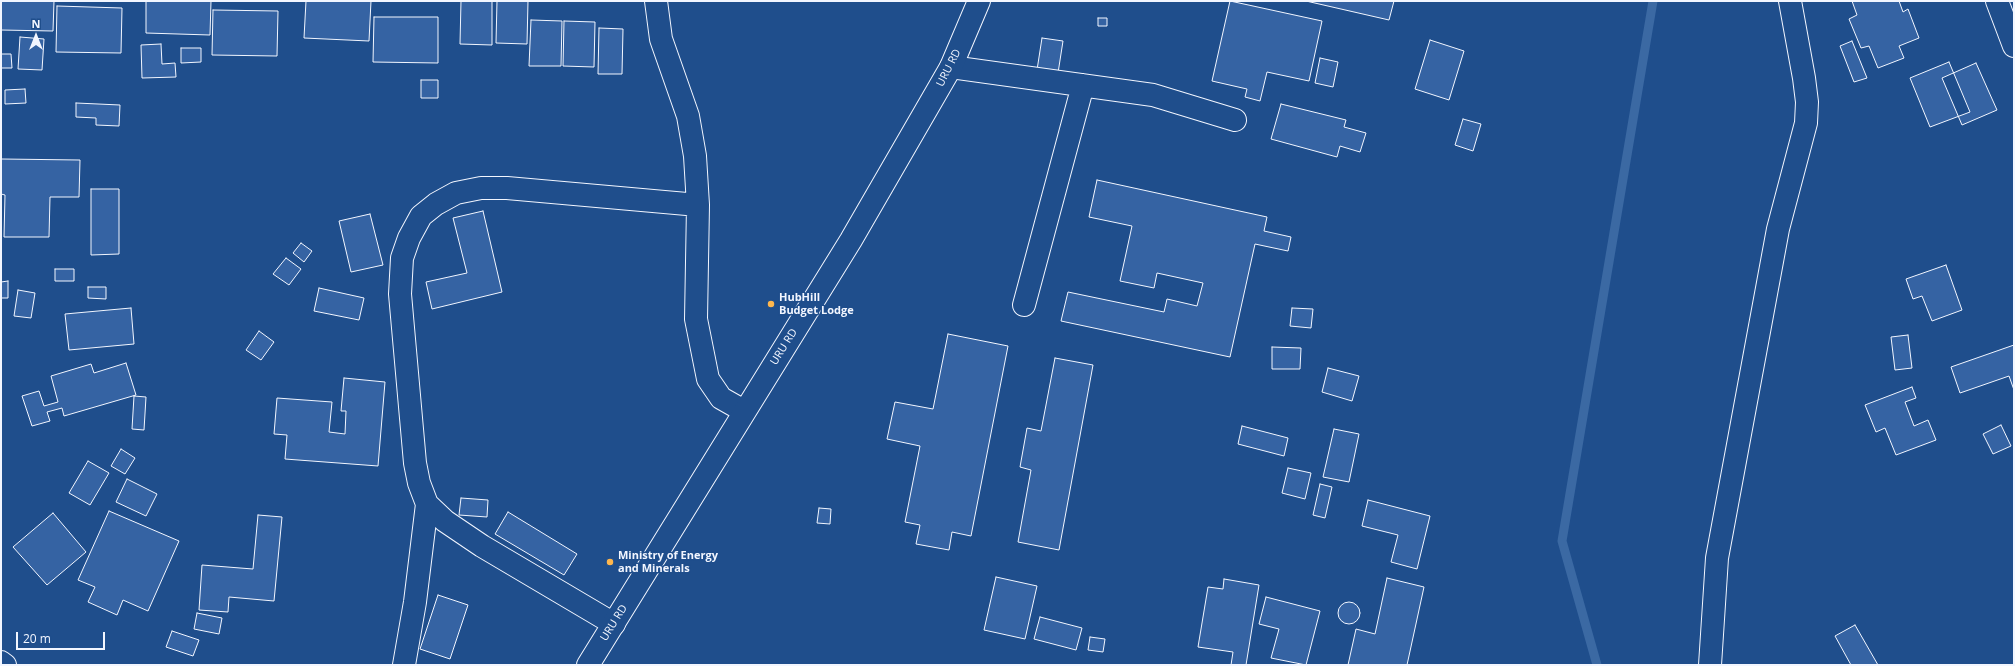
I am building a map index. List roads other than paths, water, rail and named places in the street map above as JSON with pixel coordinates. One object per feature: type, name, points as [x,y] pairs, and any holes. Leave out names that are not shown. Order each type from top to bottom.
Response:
[{"type":"street","points":[[656,1],[661,39],[688,116],[695,156],[698,205],[696,319],[708,379],[721,398],[744,411]]},
{"type":"street","name":"URU RD","points":[[588,665],[851,240],[951,67],[978,1]]},
{"type":"street","points":[[1710,665],[1717,558],[1778,229],[1806,123],[1808,102],[1790,1]]},
{"type":"street","points":[[1997,1],[2014,46]]},
{"type":"street","points":[[951,67],[1153,95],[1235,120]]},
{"type":"street","points":[[1024,305],[1083,85]]},
{"type":"street","points":[[614,624],[482,546],[445,521],[427,504],[419,483],[415,463],[400,294],[402,258],[409,238],[421,216],[436,204],[456,193],[481,188],[507,188],[698,205]]},
{"type":"street","points":[[404,665],[415,602],[427,504]]},
{"type":"street","points":[[1,662],[5,665]]},
{"type":"waterway","points":[[1597,665],[1562,541],[1653,1]]},
{"type":"place","name":"HubHill Budget Lodge","points":[[771,304]]},
{"type":"place","name":"Ministry of Energy and Minerals","points":[[610,562]]}]
